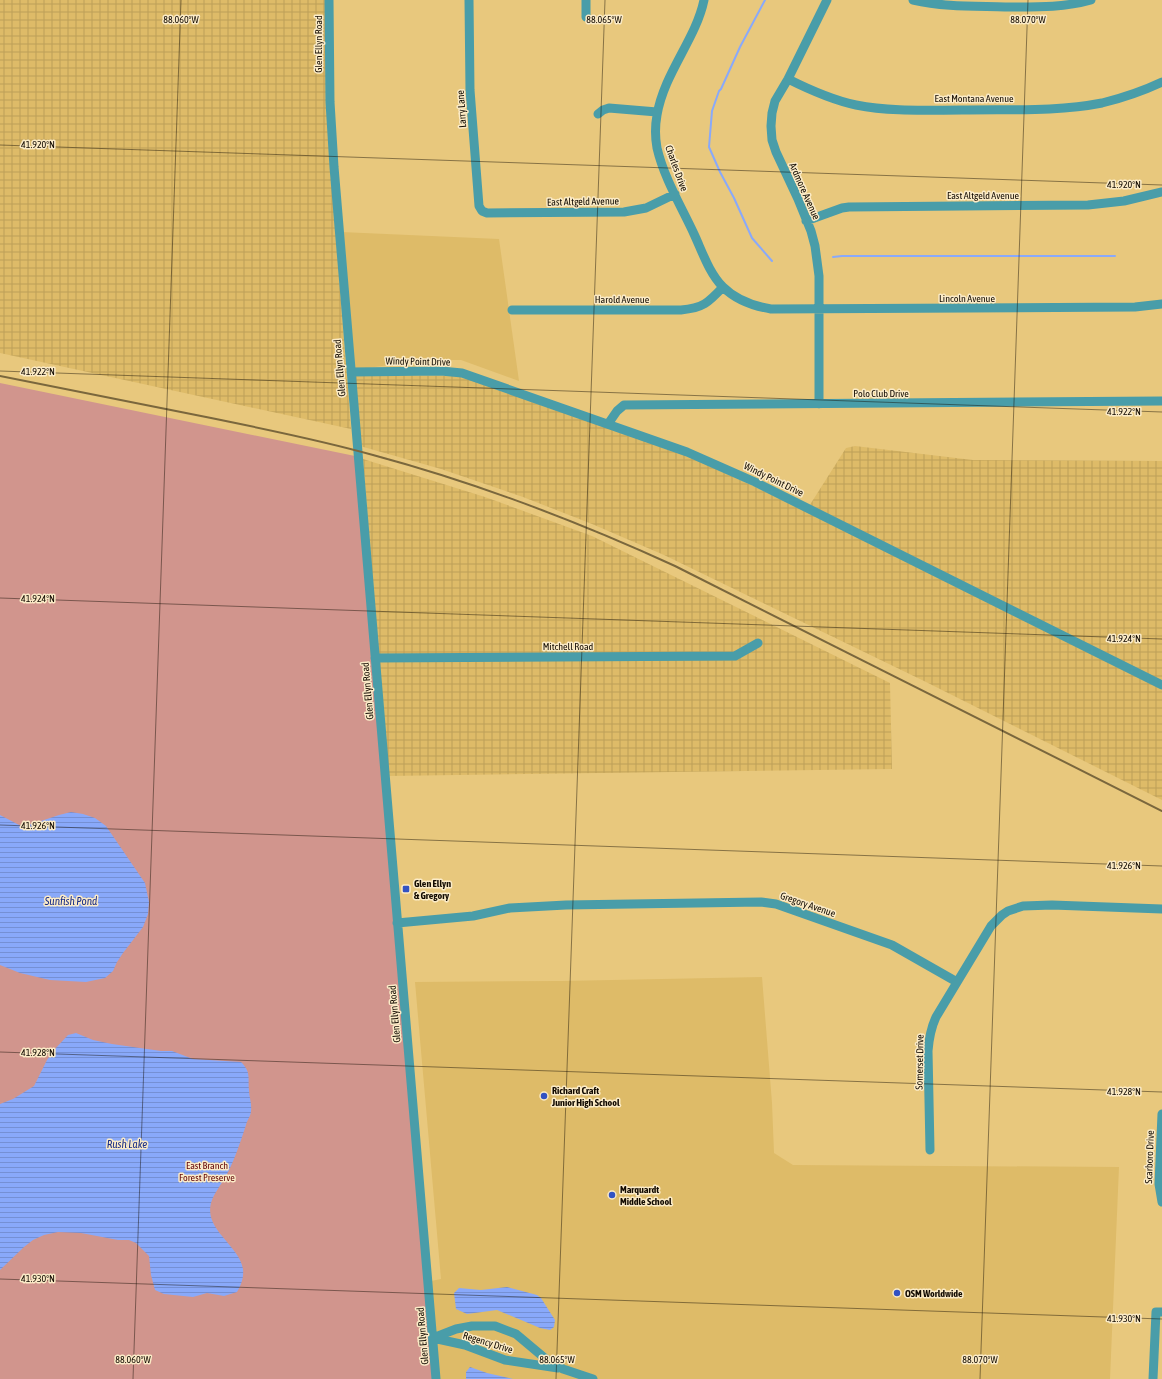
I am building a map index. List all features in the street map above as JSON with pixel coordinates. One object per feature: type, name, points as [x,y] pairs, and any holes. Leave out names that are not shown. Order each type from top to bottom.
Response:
[{"type":"street","name":"Glen Ellyn Road","points":[[329,0],[330,102],[334,167],[436,1379]]},
{"type":"street","name":"Larry Lane","points":[[469,0],[470,90],[479,206],[482,211],[487,213]]},
{"type":"street","points":[[586,0],[586,17]]},
{"type":"street","name":"Charles Drive","points":[[704,0],[696,23],[665,85],[658,112],[656,135],[657,147],[675,194],[711,271],[723,287],[734,295],[759,307],[771,309]]},
{"type":"street","name":"Ardmore Avenue","points":[[819,404],[818,263],[811,231],[772,140],[772,118],[775,101],[788,80],[827,0]]},
{"type":"street","points":[[913,0],[935,5],[957,3],[1059,6],[1091,0]]},
{"type":"street","name":"East Montana Avenue","points":[[788,80],[840,101],[869,108],[898,110],[1044,109],[1072,107],[1128,96],[1162,82]]},
{"type":"street","points":[[598,114],[609,108],[658,112]]},
{"type":"street","name":"East Altgeld Avenue","points":[[806,221],[842,208],[849,207],[1088,205],[1124,201],[1162,192]]},
{"type":"street","name":"East Altgeld Avenue","points":[[487,213],[624,212],[646,208],[675,194]]},
{"type":"street","name":"Harold Avenue","points":[[512,310],[681,310],[696,308],[710,301],[723,287]]},
{"type":"street","name":"Lincoln Avenue","points":[[771,309],[819,310],[1135,307],[1162,304]]},
{"type":"street","name":"Windy Point Drive","points":[[351,372],[462,373],[687,452],[755,482],[1162,686]]},
{"type":"street","name":"Polo Club Drive","points":[[608,424],[617,411],[624,405],[1162,401]]},
{"type":"street","name":"Mitchell Road","points":[[376,658],[735,656],[758,643]]},
{"type":"street","name":"Gregory Avenue","points":[[398,922],[473,916],[510,908],[566,905],[761,902],[776,904],[892,946],[957,982]]},
{"type":"street","points":[[957,982],[991,926],[1002,915],[1016,907],[1052,905],[1162,909]]},
{"type":"street","name":"Somerset Drive","points":[[930,1150],[929,1038],[936,1017],[957,982]]},
{"type":"street","name":"Scarboro Drive","points":[[1162,1114],[1159,1184],[1162,1202]]},
{"type":"street","points":[[1153,1379],[1159,1312]]},
{"type":"street","name":"Regency Drive","points":[[433,1338],[456,1329],[495,1326],[516,1334],[547,1360],[563,1369]]},
{"type":"street","name":"Regency Drive","points":[[433,1338],[465,1345],[505,1360],[563,1369],[593,1379]]},
{"type":"shaded area","points":[[0,0],[326,0],[340,289],[351,429],[0,353]]},
{"type":"shaded area","points":[[341,232],[499,239],[519,381],[461,360],[423,360],[354,370]]},
{"type":"shaded area","points":[[354,375],[462,376],[685,454],[806,511],[846,448],[855,446],[973,460],[1162,461],[1162,800],[924,681],[664,555],[592,524],[523,497],[441,469],[360,446]]},
{"type":"shaded area","points":[[363,459],[485,497],[592,536],[890,683],[892,769],[388,776]]},
{"type":"shaded area","points":[[762,977],[772,1103],[774,1153],[793,1165],[1119,1167],[1110,1379],[439,1379],[431,1281],[441,1279],[415,982]]},
{"type":"green space","name":"East Branch Forest Preserve","points":[[0,383],[355,456],[434,1379],[0,1379]]},
{"type":"water","name":"Sunfish Pond","points":[[71,812],[95,818],[106,826],[145,883],[149,902],[148,914],[143,927],[123,953],[113,971],[105,978],[86,982],[50,980],[20,973],[0,965],[0,815],[21,826]]},
{"type":"water","name":"Rush Lake","points":[[76,1033],[93,1040],[112,1044],[161,1051],[172,1051],[193,1059],[241,1062],[246,1069],[248,1075],[251,1113],[232,1163],[212,1199],[210,1213],[212,1221],[217,1229],[240,1260],[243,1275],[237,1292],[224,1296],[207,1293],[193,1297],[164,1294],[155,1290],[151,1275],[149,1256],[136,1243],[129,1240],[118,1240],[81,1233],[58,1232],[44,1235],[33,1240],[0,1270],[0,1104],[13,1099],[34,1086],[47,1060],[55,1049],[68,1035]]},
{"type":"water","points":[[507,1287],[537,1295],[541,1298],[555,1320],[554,1327],[550,1330],[540,1328],[497,1310],[467,1314],[456,1309],[454,1293],[459,1288],[481,1290]]},
{"type":"water","points":[[470,1367],[487,1373],[513,1379],[466,1379],[466,1372]]},
{"type":"waterway","points":[[765,0],[719,91],[712,111],[709,147],[752,238],[772,261]]},
{"type":"waterway","points":[[833,257],[1115,256]]},
{"type":"railway","points":[[0,376],[288,434],[352,449],[450,478],[564,518],[675,566],[1162,811]]},
{"type":"place","name":"Glen Ellyn & Gregory","points":[[406,889]]},
{"type":"place","name":"Richard Craft Junior High School","points":[[544,1096]]},
{"type":"place","name":"Marquardt Middle School","points":[[612,1195]]},
{"type":"place","name":"OSM Worldwide","points":[[897,1293]]}]
